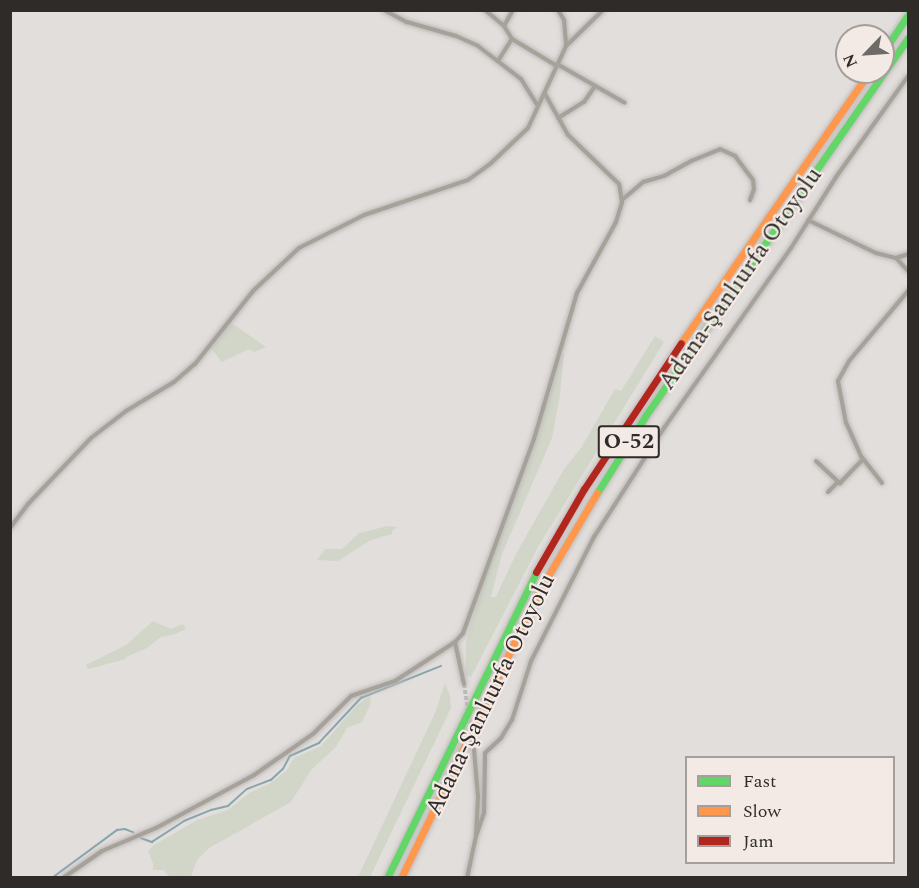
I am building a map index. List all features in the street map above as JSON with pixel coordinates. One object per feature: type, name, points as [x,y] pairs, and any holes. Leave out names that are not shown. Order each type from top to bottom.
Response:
[{"type":"highway","points":[[895,35],[909,15]]},
{"type":"highway","name":"Adana-Şanlıurfa Otoyolu","points":[[401,878],[538,593],[595,496],[652,406],[909,38]]},
{"type":"highway","name":"Adana-Şanlıurfa Otoyolu","points":[[387,878],[527,587],[584,489],[700,314],[861,84]]},
{"type":"street","points":[[384,10],[416,25],[464,39],[498,61],[524,83],[537,105]]},
{"type":"street","points":[[485,10],[504,26],[512,39],[625,103]]},
{"type":"street","points":[[504,26],[513,10]]},
{"type":"street","points":[[558,10],[564,20],[566,46]]},
{"type":"street","points":[[11,525],[91,438],[126,411],[174,382],[195,364],[260,283],[294,251],[364,214],[411,201],[472,177],[525,131],[533,119],[537,105],[546,94],[566,46],[603,10]]},
{"type":"street","points":[[498,61],[512,39]]},
{"type":"street","points":[[467,878],[476,836],[483,817],[485,753],[501,738],[512,720],[526,671],[582,559],[664,428],[842,167],[909,76]]},
{"type":"street","points":[[558,118],[584,102],[595,86]]},
{"type":"street","points":[[63,878],[102,851],[156,828],[254,775],[313,734],[351,696],[395,681],[455,642],[464,633],[483,573],[534,439],[577,293],[616,222],[623,199],[619,184],[609,172],[576,144],[558,118],[546,94]]},
{"type":"street","points":[[623,199],[643,183],[664,176],[691,160],[720,149],[735,156],[753,180],[754,189],[750,200]]},
{"type":"street","points":[[808,220],[872,251],[896,258],[909,271]]},
{"type":"street","points":[[896,258],[909,254]]},
{"type":"street","points":[[882,483],[863,459],[844,418],[839,378],[849,361],[909,291]]},
{"type":"street","points":[[828,492],[863,459]]},
{"type":"street","points":[[816,461],[838,482]]},
{"type":"street","points":[[455,642],[464,684]]},
{"type":"street","points":[[474,749],[478,797],[476,836]]},
{"type":"shaded area","points":[[231,323],[266,347],[254,352],[249,349],[222,362],[211,348]]},
{"type":"shaded area","points":[[655,336],[664,342],[538,547],[471,677],[466,675],[466,643],[485,577],[534,445],[562,354],[564,354],[560,395],[552,438],[502,554],[491,597],[496,597],[516,554],[564,469],[581,448],[615,389],[621,391]]},
{"type":"shaded area","points":[[388,526],[398,527],[392,531],[392,534],[371,540],[338,561],[317,560],[325,549],[342,549],[359,533]]},
{"type":"shaded area","points":[[153,621],[171,629],[183,624],[186,629],[161,637],[147,648],[126,659],[88,669],[86,665],[126,645]]},
{"type":"shaded area","points":[[445,683],[450,696],[451,708],[370,877],[358,877],[435,713]]},
{"type":"shaded area","points":[[370,696],[371,703],[362,722],[347,728],[336,747],[311,770],[291,802],[209,848],[197,860],[191,877],[169,877],[164,870],[153,870],[148,851],[154,845],[197,820],[228,810],[249,793],[269,784],[286,771],[294,758],[321,746],[357,705]]},
{"type":"waterway","points":[[141,838],[152,842],[184,821],[228,806],[247,789],[271,780],[283,769],[290,756],[319,743],[361,698],[441,666]]},
{"type":"waterway","points":[[52,878],[117,830],[125,829],[133,832]]},
{"type":"tunnel","points":[[464,684],[474,749]]},
{"type":"traffic: fast","points":[[895,34],[908,15]]},
{"type":"traffic: fast","points":[[597,493],[646,415],[908,38]]},
{"type":"traffic: fast","points":[[387,878],[536,572]]},
{"type":"traffic: slow","points":[[681,343],[861,84]]},
{"type":"traffic: slow","points":[[401,878],[538,593],[597,493]]},
{"type":"traffic: jam","points":[[536,572],[584,489],[681,343]]}]
